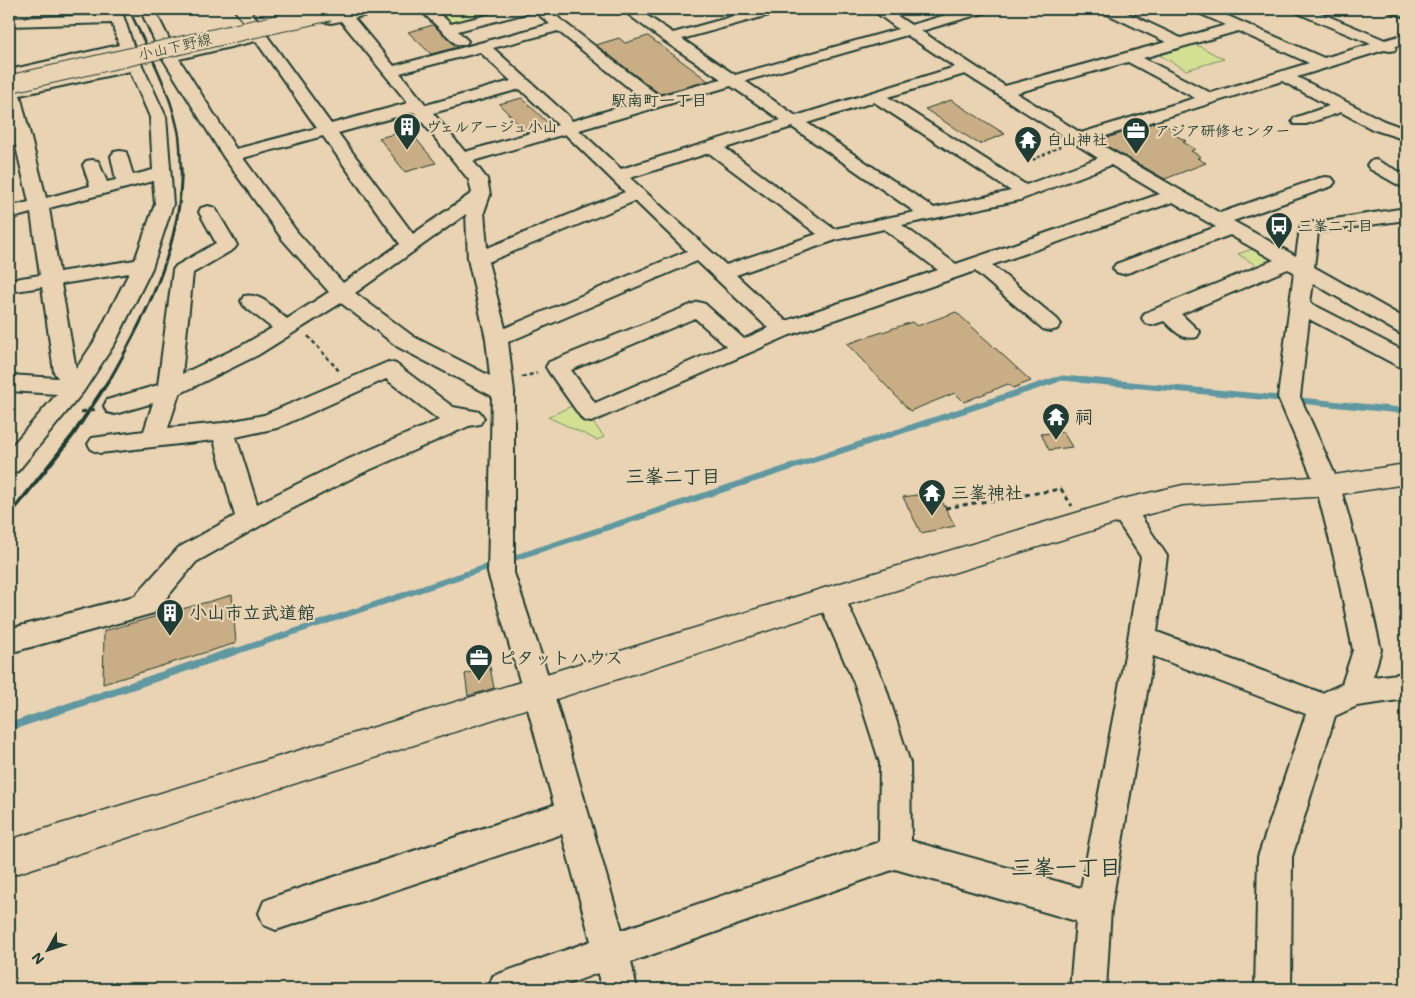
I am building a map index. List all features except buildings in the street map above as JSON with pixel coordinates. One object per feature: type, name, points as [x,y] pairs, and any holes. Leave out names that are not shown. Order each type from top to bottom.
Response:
[{"type":"street","points":[[147,9],[166,49],[232,156],[290,236],[340,292],[406,342],[502,387]]},
{"type":"street","points":[[241,9],[410,244]]},
{"type":"street","points":[[256,29],[310,9]]},
{"type":"street","points":[[166,49],[339,12],[374,9]]},
{"type":"street","points":[[426,9],[448,29],[522,83],[560,117],[568,128],[699,254],[723,273],[783,330]]},
{"type":"street","points":[[448,29],[528,9]]},
{"type":"street","points":[[539,9],[656,102]]},
{"type":"street","points":[[628,9],[931,214]]},
{"type":"street","points":[[728,9],[743,18]]},
{"type":"street","points":[[670,38],[775,9]]},
{"type":"street","points":[[878,9],[1078,139],[1404,326]]},
{"type":"street","points":[[461,159],[982,9]]},
{"type":"street","points":[[1108,9],[1180,43]]},
{"type":"street","points":[[1201,9],[1324,64]]},
{"type":"street","points":[[1300,9],[1406,54]]},
{"type":"street","points":[[1395,9],[1406,13]]},
{"type":"street","points":[[339,12],[391,71],[478,179],[481,195],[476,212],[478,260],[497,339],[502,387],[501,564],[611,951],[619,989]]},
{"type":"street","name":"小山下野線","points":[[9,86],[339,12]]},
{"type":"street","points":[[9,22],[116,14],[127,48],[158,118],[164,204],[143,265],[104,343],[75,387],[9,465]]},
{"type":"street","points":[[391,71],[560,26]]},
{"type":"street","points":[[1003,92],[1240,26]]},
{"type":"street","points":[[1078,139],[1406,38]]},
{"type":"street","points":[[9,86],[127,48]]},
{"type":"street","points":[[1130,57],[1210,99]]},
{"type":"street","points":[[9,86],[135,65]]},
{"type":"street","points":[[618,176],[967,68]]},
{"type":"street","points":[[1284,76],[1378,125],[1406,135]]},
{"type":"street","points":[[232,156],[328,130],[522,83]]},
{"type":"street","points":[[9,86],[39,205],[49,279],[65,372],[75,387]]},
{"type":"street","points":[[875,96],[1025,192]]},
{"type":"street","points":[[1300,121],[1343,106]]},
{"type":"street","points":[[712,147],[831,235]]},
{"type":"street","points":[[120,156],[125,182]]},
{"type":"street","points":[[723,273],[831,235],[1025,192],[1112,159]]},
{"type":"street","points":[[92,165],[100,189]]},
{"type":"street","points":[[1376,165],[1406,182]]},
{"type":"street","points":[[9,213],[162,172]]},
{"type":"street","points":[[1124,268],[1326,182]]},
{"type":"street","points":[[478,260],[637,194]]},
{"type":"street","points":[[115,406],[169,389],[210,370],[290,325],[481,195]]},
{"type":"street","points":[[741,348],[698,309],[557,367],[591,414],[783,330],[1174,195]]},
{"type":"street","points":[[153,439],[169,389],[183,270],[226,245],[208,212]]},
{"type":"street","points":[[1354,693],[1367,650],[1348,561],[1328,486],[1291,398],[1299,306],[1296,265],[1309,228],[1406,214]]},
{"type":"street","points":[[887,223],[952,271]]},
{"type":"street","points":[[497,339],[699,254]]},
{"type":"street","points":[[978,263],[1050,324]]},
{"type":"street","points":[[9,286],[143,265]]},
{"type":"street","points":[[1189,332],[1159,315],[1296,265]]},
{"type":"street","points":[[251,301],[290,325]]},
{"type":"street","points":[[1299,306],[1406,361]]},
{"type":"street","points":[[100,444],[223,431],[269,422],[388,369],[447,414],[468,417],[502,427]]},
{"type":"street","points":[[9,383],[75,387]]},
{"type":"street","points":[[9,641],[144,605],[187,555],[249,520],[351,468],[468,417]]},
{"type":"street","points":[[223,431],[249,520]]},
{"type":"street","points":[[9,858],[831,598],[1123,510],[1183,495],[1328,486],[1406,474]]},
{"type":"street","points":[[1088,989],[1094,909],[1142,639],[1154,556],[1123,510]]},
{"type":"street","points":[[831,598],[870,685],[894,763],[895,853]]},
{"type":"street","points":[[1142,639],[1323,707],[1354,693],[1406,686]]},
{"type":"street","points":[[1273,989],[1275,857],[1323,707]]},
{"type":"street","points":[[276,913],[572,814]]},
{"type":"street","points":[[506,989],[895,853],[1094,909]]},
{"type":"path","points":[[1033,160],[1078,139]]},
{"type":"path","points":[[290,325],[353,386]]},
{"type":"path","points":[[502,387],[557,367]]},
{"type":"path","points":[[946,508],[1061,489],[1083,522]]},
{"type":"green space","points":[[433,9],[523,9],[452,26]]},
{"type":"green space","points":[[1191,42],[1224,59],[1186,70],[1154,52]]},
{"type":"green space","points":[[1258,247],[1281,261],[1262,269],[1238,254]]},
{"type":"green space","points":[[578,403],[604,437],[597,440],[548,417]]},
{"type":"waterway","points":[[1056,380],[1062,378],[1095,381]]},
{"type":"waterway","points":[[508,560],[1056,380]]},
{"type":"waterway","points":[[1082,380],[1285,399]]},
{"type":"waterway","points":[[1295,400],[1406,411]]},
{"type":"waterway","points":[[231,653],[496,564]]},
{"type":"waterway","points":[[9,727],[235,651]]},
{"type":"railway","points":[[129,9],[156,66],[173,111],[179,136],[181,168]]},
{"type":"railway","points":[[109,381],[142,318],[169,252],[179,205],[181,168]]},
{"type":"railway","points":[[9,516],[73,435],[109,380]]},
{"type":"place","name":"ヴェルアージュ小山","points":[[407,151]]},
{"type":"place","name":"アジア研修センター","points":[[1136,155]]},
{"type":"place","name":"白山神社","points":[[1028,164]]},
{"type":"place","name":"三峯二丁目","points":[[1279,250]]},
{"type":"place","name":"祠","points":[[1056,441]]},
{"type":"place","name":"三峯神社","points":[[932,517]]},
{"type":"place","name":"小山市立武道館","points":[[170,637]]},
{"type":"place","name":"ピタットハウス","points":[[479,682]]},
{"type":"district","name":"駅南町一丁目","points":[[659,100]]},
{"type":"district","name":"三峯二丁目","points":[[673,476]]},
{"type":"district","name":"三峯一丁目","points":[[1066,867]]}]
